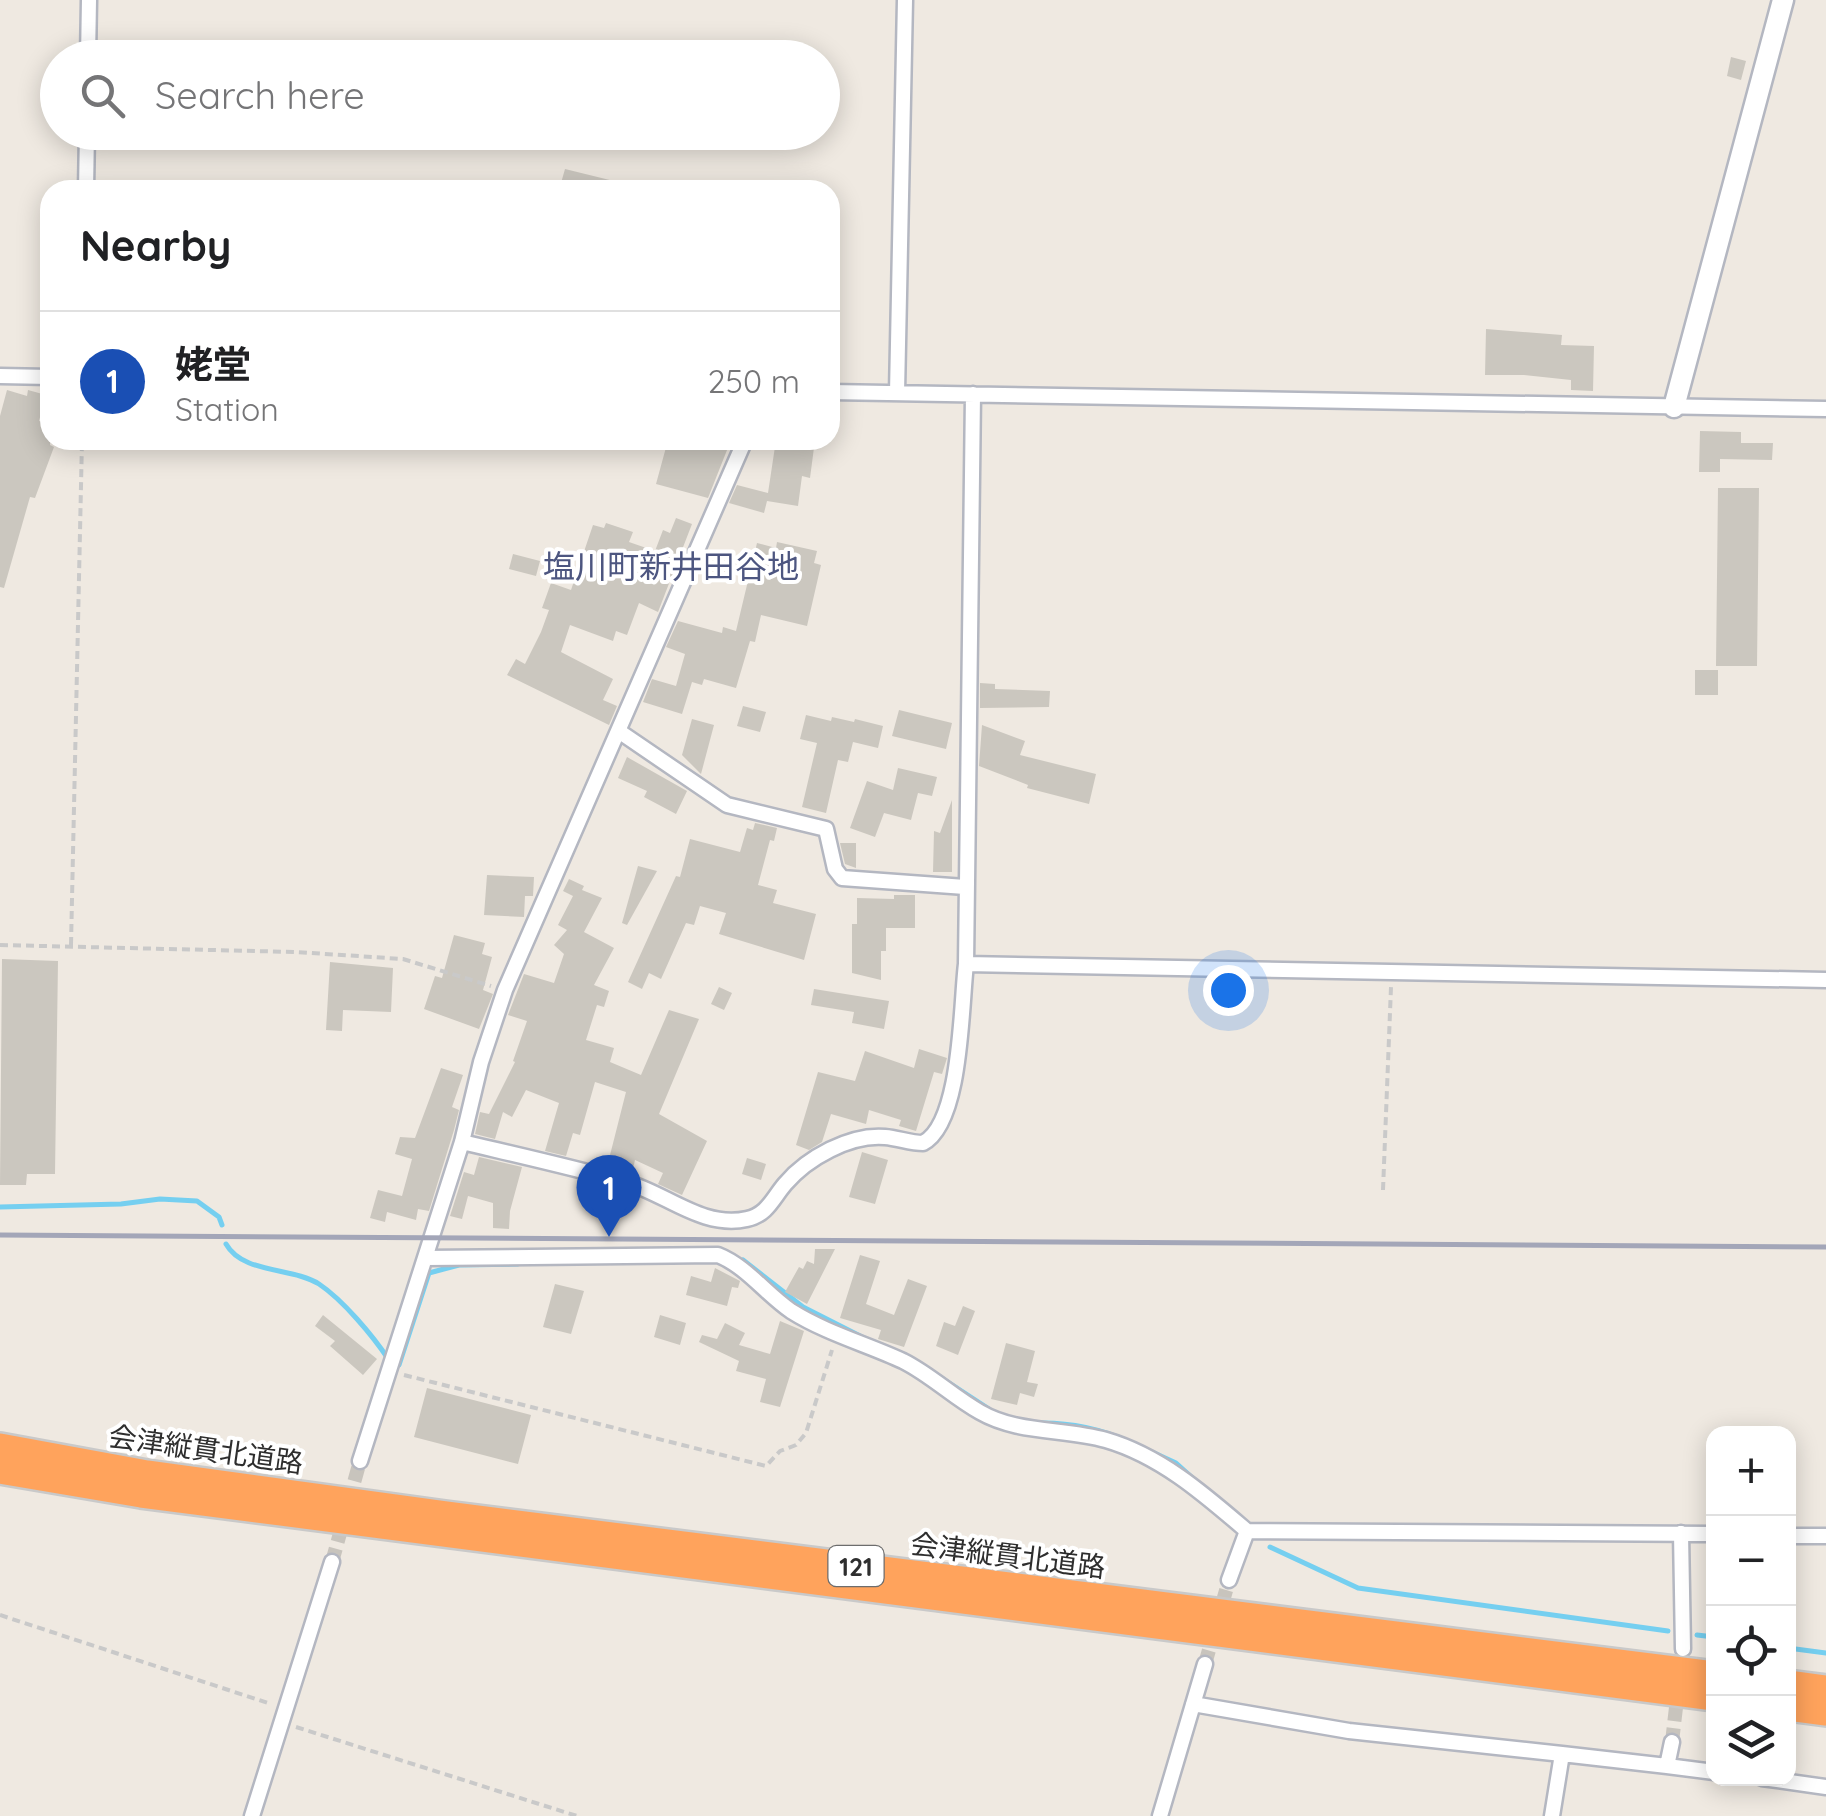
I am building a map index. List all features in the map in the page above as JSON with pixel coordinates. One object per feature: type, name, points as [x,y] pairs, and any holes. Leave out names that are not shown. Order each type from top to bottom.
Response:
[{"type":"highway","name":"会津縦貫北道路","points":[[0,1446],[147,1473],[446,1514],[1706,1673]]},
{"type":"highway","name":"会津縦貫北道路","points":[[0,1470],[160,1497],[1706,1697]]},
{"type":"highway","points":[[1796,1685],[1826,1688]]},
{"type":"highway","points":[[1796,1709],[1826,1713]]},
{"type":"street","points":[[88,40],[89,0]]},
{"type":"street","points":[[897,393],[905,0]]},
{"type":"street","points":[[1674,407],[1784,0]]},
{"type":"street","points":[[86,180],[87,150]]},
{"type":"street","points":[[0,376],[40,377]]},
{"type":"street","points":[[840,392],[1826,409]]},
{"type":"street","points":[[462,1142],[646,1188],[710,1218],[748,1219],[768,1207],[805,1166],[834,1148],[864,1138],[888,1137],[923,1143],[933,1136],[961,1050],[966,964],[972,394]]},
{"type":"street","points":[[360,1461],[506,990],[740,450]]},
{"type":"street","points":[[620,732],[722,803],[826,829],[835,869],[842,878],[965,887]]},
{"type":"street","points":[[966,964],[1826,980]]},
{"type":"street","points":[[426,1258],[718,1255],[734,1262],[794,1312],[901,1360],[998,1420],[1028,1429],[1068,1431],[1139,1453],[1191,1484],[1247,1531],[1706,1534]]},
{"type":"street","points":[[1229,1580],[1247,1531]]},
{"type":"street","points":[[1681,1533],[1683,1650]]},
{"type":"street","points":[[1796,1536],[1826,1536]]},
{"type":"street","points":[[252,1816],[332,1562]]},
{"type":"street","points":[[1160,1816],[1205,1664]]},
{"type":"street","points":[[1193,1704],[1349,1730],[1706,1771]]},
{"type":"street","points":[[1667,1766],[1672,1742]]},
{"type":"street","points":[[1552,1816],[1562,1754]]},
{"type":"street","points":[[1796,1783],[1826,1787]]},
{"type":"path","points":[[70,946],[82,450]]},
{"type":"path","points":[[0,945],[296,952],[402,959],[506,990]]},
{"type":"path","points":[[1383,1190],[1392,972]]},
{"type":"path","points":[[389,1371],[766,1466],[780,1450],[800,1441],[806,1432],[836,1334]]},
{"type":"path","points":[[0,1615],[577,1816]]},
{"type":"building","points":[[1731,57],[1746,61],[1741,80],[1727,76]]},
{"type":"building","points":[[565,169],[610,180],[562,180]]},
{"type":"building","points":[[1486,329],[1562,335],[1561,345],[1594,346],[1593,391],[1571,390],[1571,380],[1485,375]]},
{"type":"building","points":[[7,390],[27,396],[28,390],[40,393],[40,450],[53,450],[35,498],[30,497],[4,588],[0,587],[0,416]]},
{"type":"building","points":[[1700,431],[1741,432],[1741,443],[1773,443],[1772,460],[1720,459],[1720,472],[1699,472]]},
{"type":"building","points":[[665,450],[727,450],[708,498],[656,484]]},
{"type":"building","points":[[774,450],[814,450],[810,478],[802,476],[798,506],[767,501],[764,513],[729,503],[737,485],[768,493]]},
{"type":"building","points":[[1718,488],[1759,488],[1757,666],[1716,666]]},
{"type":"building","points":[[676,518],[692,524],[658,612],[639,603],[627,635],[616,631],[613,641],[570,625],[561,652],[613,679],[603,700],[617,706],[609,725],[507,675],[516,659],[525,664],[541,632],[549,610],[542,608],[551,583],[571,590],[593,525],[604,528],[606,523],[633,532],[629,542],[655,551],[663,530],[670,533]]},
{"type":"building","points":[[777,542],[817,551],[814,563],[821,565],[807,626],[761,615],[755,642],[750,641],[736,688],[704,679],[702,685],[692,682],[682,714],[643,702],[652,679],[676,686],[685,654],[666,647],[678,621],[722,633],[723,627],[736,631],[757,543],[776,548]]},
{"type":"building","points":[[513,554],[540,561],[536,576],[509,569]]},
{"type":"building","points":[[1695,670],[1718,670],[1718,695],[1695,695]]},
{"type":"building","points":[[980,683],[995,684],[995,689],[1050,691],[1049,707],[980,708]]},
{"type":"building","points":[[743,706],[766,712],[760,732],[737,726]]},
{"type":"building","points":[[899,710],[952,723],[946,749],[892,736]]},
{"type":"building","points":[[806,715],[883,726],[878,748],[853,742],[848,762],[838,760],[826,813],[802,807],[817,743],[800,739]]},
{"type":"building","points":[[692,719],[714,725],[701,774],[682,755]]},
{"type":"building","points":[[982,725],[1025,741],[1020,755],[1096,774],[1089,804],[1027,788],[1028,785],[979,766]]},
{"type":"building","points":[[627,757],[687,791],[676,814],[644,797],[647,791],[618,778]]},
{"type":"building","points":[[898,768],[937,777],[932,796],[918,793],[911,820],[884,813],[875,837],[850,828],[867,781],[893,790]]},
{"type":"building","points":[[952,800],[952,872],[933,872],[934,831],[940,833]]},
{"type":"building","points":[[755,823],[777,828],[758,885],[777,890],[773,903],[816,914],[804,960],[719,934],[726,913],[700,906],[694,925],[686,923],[661,979],[649,973],[642,989],[628,982],[676,876],[680,877],[690,839],[740,852],[747,828],[753,830]]},
{"type":"building","points":[[840,843],[856,843],[856,868],[845,864]]},
{"type":"building","points":[[638,866],[657,871],[627,925],[622,923]]},
{"type":"building","points":[[487,875],[534,877],[533,896],[525,896],[524,917],[484,915]]},
{"type":"building","points":[[569,879],[584,886],[582,890],[602,898],[584,932],[614,948],[594,985],[609,991],[604,1007],[597,1005],[586,1040],[614,1048],[610,1062],[641,1075],[669,1010],[699,1019],[659,1114],[707,1141],[682,1195],[658,1184],[663,1173],[635,1160],[633,1169],[608,1163],[626,1092],[595,1082],[580,1135],[573,1133],[566,1156],[545,1151],[559,1103],[526,1090],[512,1117],[503,1112],[495,1139],[475,1134],[480,1112],[489,1114],[515,1062],[527,1021],[508,1015],[524,974],[554,983],[564,954],[554,945],[567,930],[558,925],[573,896],[563,891]]},
{"type":"building","points":[[894,895],[915,895],[915,928],[886,928],[881,980],[852,973],[852,924],[857,924],[857,898],[894,899]]},
{"type":"building","points":[[454,935],[485,943],[482,954],[492,957],[483,990],[493,994],[479,1029],[424,1009],[435,976],[442,978]]},
{"type":"building","points":[[2,959],[58,961],[55,1174],[27,1174],[26,1185],[0,1185]]},
{"type":"building","points":[[330,962],[393,968],[391,1012],[343,1010],[342,1031],[326,1030]]},
{"type":"building","points":[[719,987],[732,993],[724,1010],[711,1004]]},
{"type":"building","points":[[814,989],[889,1001],[884,1029],[852,1023],[854,1012],[811,1005]]},
{"type":"building","points":[[919,1049],[947,1058],[942,1074],[934,1072],[916,1131],[899,1126],[901,1120],[869,1110],[866,1124],[831,1114],[822,1142],[809,1150],[796,1145],[818,1072],[855,1081],[865,1051],[914,1068]]},
{"type":"building","points":[[441,1068],[463,1075],[452,1107],[459,1110],[454,1130],[429,1211],[418,1209],[416,1220],[387,1212],[385,1222],[370,1218],[378,1190],[402,1196],[412,1159],[395,1154],[400,1137],[415,1138]]},
{"type":"building","points":[[862,1152],[888,1160],[875,1204],[849,1197]]},
{"type":"building","points":[[479,1157],[522,1167],[509,1229],[493,1228],[493,1203],[468,1196],[462,1219],[450,1216],[464,1172],[474,1175]]},
{"type":"building","points":[[747,1158],[766,1164],[761,1180],[742,1174]]},
{"type":"building","points":[[815,1249],[835,1249],[807,1304],[785,1292],[799,1267],[803,1269],[807,1261],[814,1264]]},
{"type":"building","points":[[860,1255],[880,1261],[866,1304],[894,1315],[908,1279],[927,1286],[904,1347],[878,1339],[881,1330],[840,1318]]},
{"type":"building","points":[[715,1268],[740,1281],[738,1288],[732,1287],[727,1306],[686,1295],[691,1276],[711,1282]]},
{"type":"building","points":[[555,1284],[584,1291],[571,1334],[543,1327]]},
{"type":"building","points":[[963,1306],[975,1311],[958,1355],[936,1346],[944,1322],[955,1326]]},
{"type":"building","points":[[323,1315],[377,1359],[363,1375],[330,1346],[335,1341],[315,1326]]},
{"type":"building","points":[[660,1315],[686,1323],[680,1345],[654,1337]]},
{"type":"building","points":[[780,1321],[804,1331],[780,1407],[760,1402],[766,1379],[736,1371],[739,1361],[699,1342],[702,1335],[717,1339],[725,1323],[745,1333],[739,1345],[770,1354]]},
{"type":"building","points":[[1006,1343],[1035,1351],[1027,1382],[1038,1384],[1034,1397],[1020,1393],[1017,1405],[991,1399]]},
{"type":"building","points":[[427,1388],[531,1415],[518,1464],[414,1437]]},
{"type":"waterway","points":[[0,1207],[121,1204],[160,1199],[197,1201],[219,1217],[222,1225]]},
{"type":"waterway","points":[[226,1244],[244,1261],[319,1284],[357,1319],[389,1360]]},
{"type":"waterway","points":[[743,1260],[803,1307],[868,1340]]},
{"type":"waterway","points":[[399,1365],[429,1273],[459,1265],[518,1264]]},
{"type":"waterway","points":[[931,1371],[989,1409]]},
{"type":"waterway","points":[[1037,1423],[1084,1427],[1128,1441]]},
{"type":"waterway","points":[[1152,1452],[1176,1463],[1196,1481]]},
{"type":"waterway","points":[[1270,1547],[1358,1588],[1668,1631]]},
{"type":"waterway","points":[[1697,1635],[1706,1636]]},
{"type":"waterway","points":[[1796,1649],[1826,1653]]},
{"type":"tunnel","points":[[332,1562],[360,1461]]},
{"type":"tunnel","points":[[1205,1664],[1229,1580]]},
{"type":"tunnel","points":[[1672,1742],[1678,1690]]},
{"type":"railway","points":[[0,1235],[1826,1247]]},
{"type":"place","name":"姥堂","points":[[609,1237]]},
{"type":"district","name":"塩川町新井田谷地","points":[[671,566]]}]
